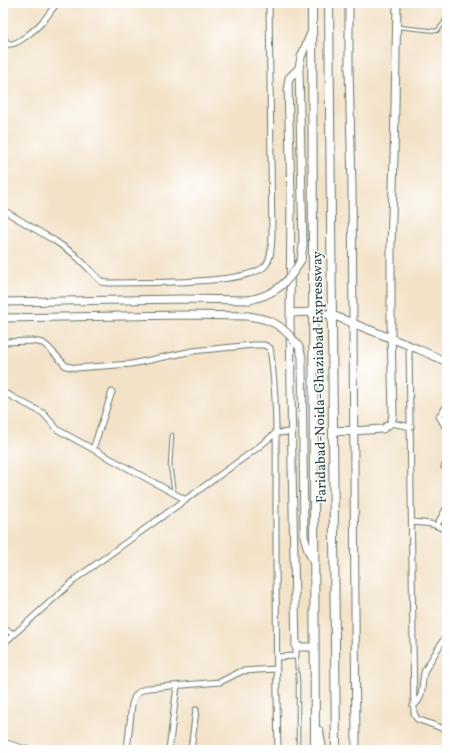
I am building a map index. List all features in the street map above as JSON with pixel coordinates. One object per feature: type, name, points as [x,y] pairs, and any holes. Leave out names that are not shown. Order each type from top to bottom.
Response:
[{"type":"main road","name":"Faridabad-Noida-Ghaziabad Expressway","points":[[312,3],[312,312],[315,750]]},
{"type":"main road","name":"Faridabad-Noida-Ghaziabad Expressway","points":[[329,3],[336,750]]},
{"type":"main road","points":[[333,431],[353,431]]},
{"type":"main road","points":[[315,725],[319,728],[322,750]]},
{"type":"street","points":[[3,37],[7,43],[10,44],[17,42],[36,29],[57,3]]},
{"type":"street","points":[[3,210],[74,254],[102,282],[179,282],[213,280],[242,276],[260,270],[268,262],[271,252],[272,236],[269,3]]},
{"type":"street","points":[[349,3],[352,186],[356,750]]},
{"type":"street","points":[[391,424],[393,414],[391,245],[394,158],[396,3]]},
{"type":"street","points":[[3,302],[183,299],[249,300],[260,298],[273,292],[282,285],[294,273],[301,260],[303,244],[299,68],[301,57],[312,32]]},
{"type":"street","points":[[277,657],[296,656],[293,561],[293,339],[290,312],[291,195],[288,84],[289,78],[299,68]]},
{"type":"street","points":[[290,312],[312,312],[332,315],[447,362]]},
{"type":"street","points":[[3,318],[183,315],[248,316],[263,318],[275,323],[293,339],[299,348],[302,357],[304,536],[314,563]]},
{"type":"street","points":[[3,342],[32,341],[43,343],[52,350],[66,366],[76,368],[131,364],[193,351],[253,345],[264,345],[270,348],[273,364],[276,433],[276,668],[278,750]]},
{"type":"street","points":[[410,346],[414,717],[447,730]]},
{"type":"street","points":[[3,392],[43,413],[58,430],[186,500]]},
{"type":"street","points":[[93,449],[112,392]]},
{"type":"street","points":[[447,406],[439,416],[447,430]]},
{"type":"street","points":[[353,431],[383,429],[391,424],[411,427]]},
{"type":"street","points":[[3,644],[78,577],[186,500],[276,433],[292,432]]},
{"type":"street","points":[[437,525],[447,507]]},
{"type":"street","points":[[412,522],[437,525],[447,531]]},
{"type":"street","points":[[3,628],[15,634]]},
{"type":"street","points":[[413,706],[418,702],[421,696],[423,675],[425,670],[447,634]]},
{"type":"street","points":[[296,647],[315,647]]},
{"type":"street","points":[[127,750],[132,704],[140,690],[220,682],[242,671],[276,668]]},
{"type":"street","points":[[169,750],[177,686]]},
{"type":"street","points":[[191,750],[196,710]]},
{"type":"street","points":[[3,742],[29,750]]},
{"type":"lane","points":[[396,27],[437,31],[443,24],[447,15]]},
{"type":"lane","points":[[172,435],[170,466],[174,493]]},
{"type":"lane","points":[[296,656],[298,681],[298,750]]}]
